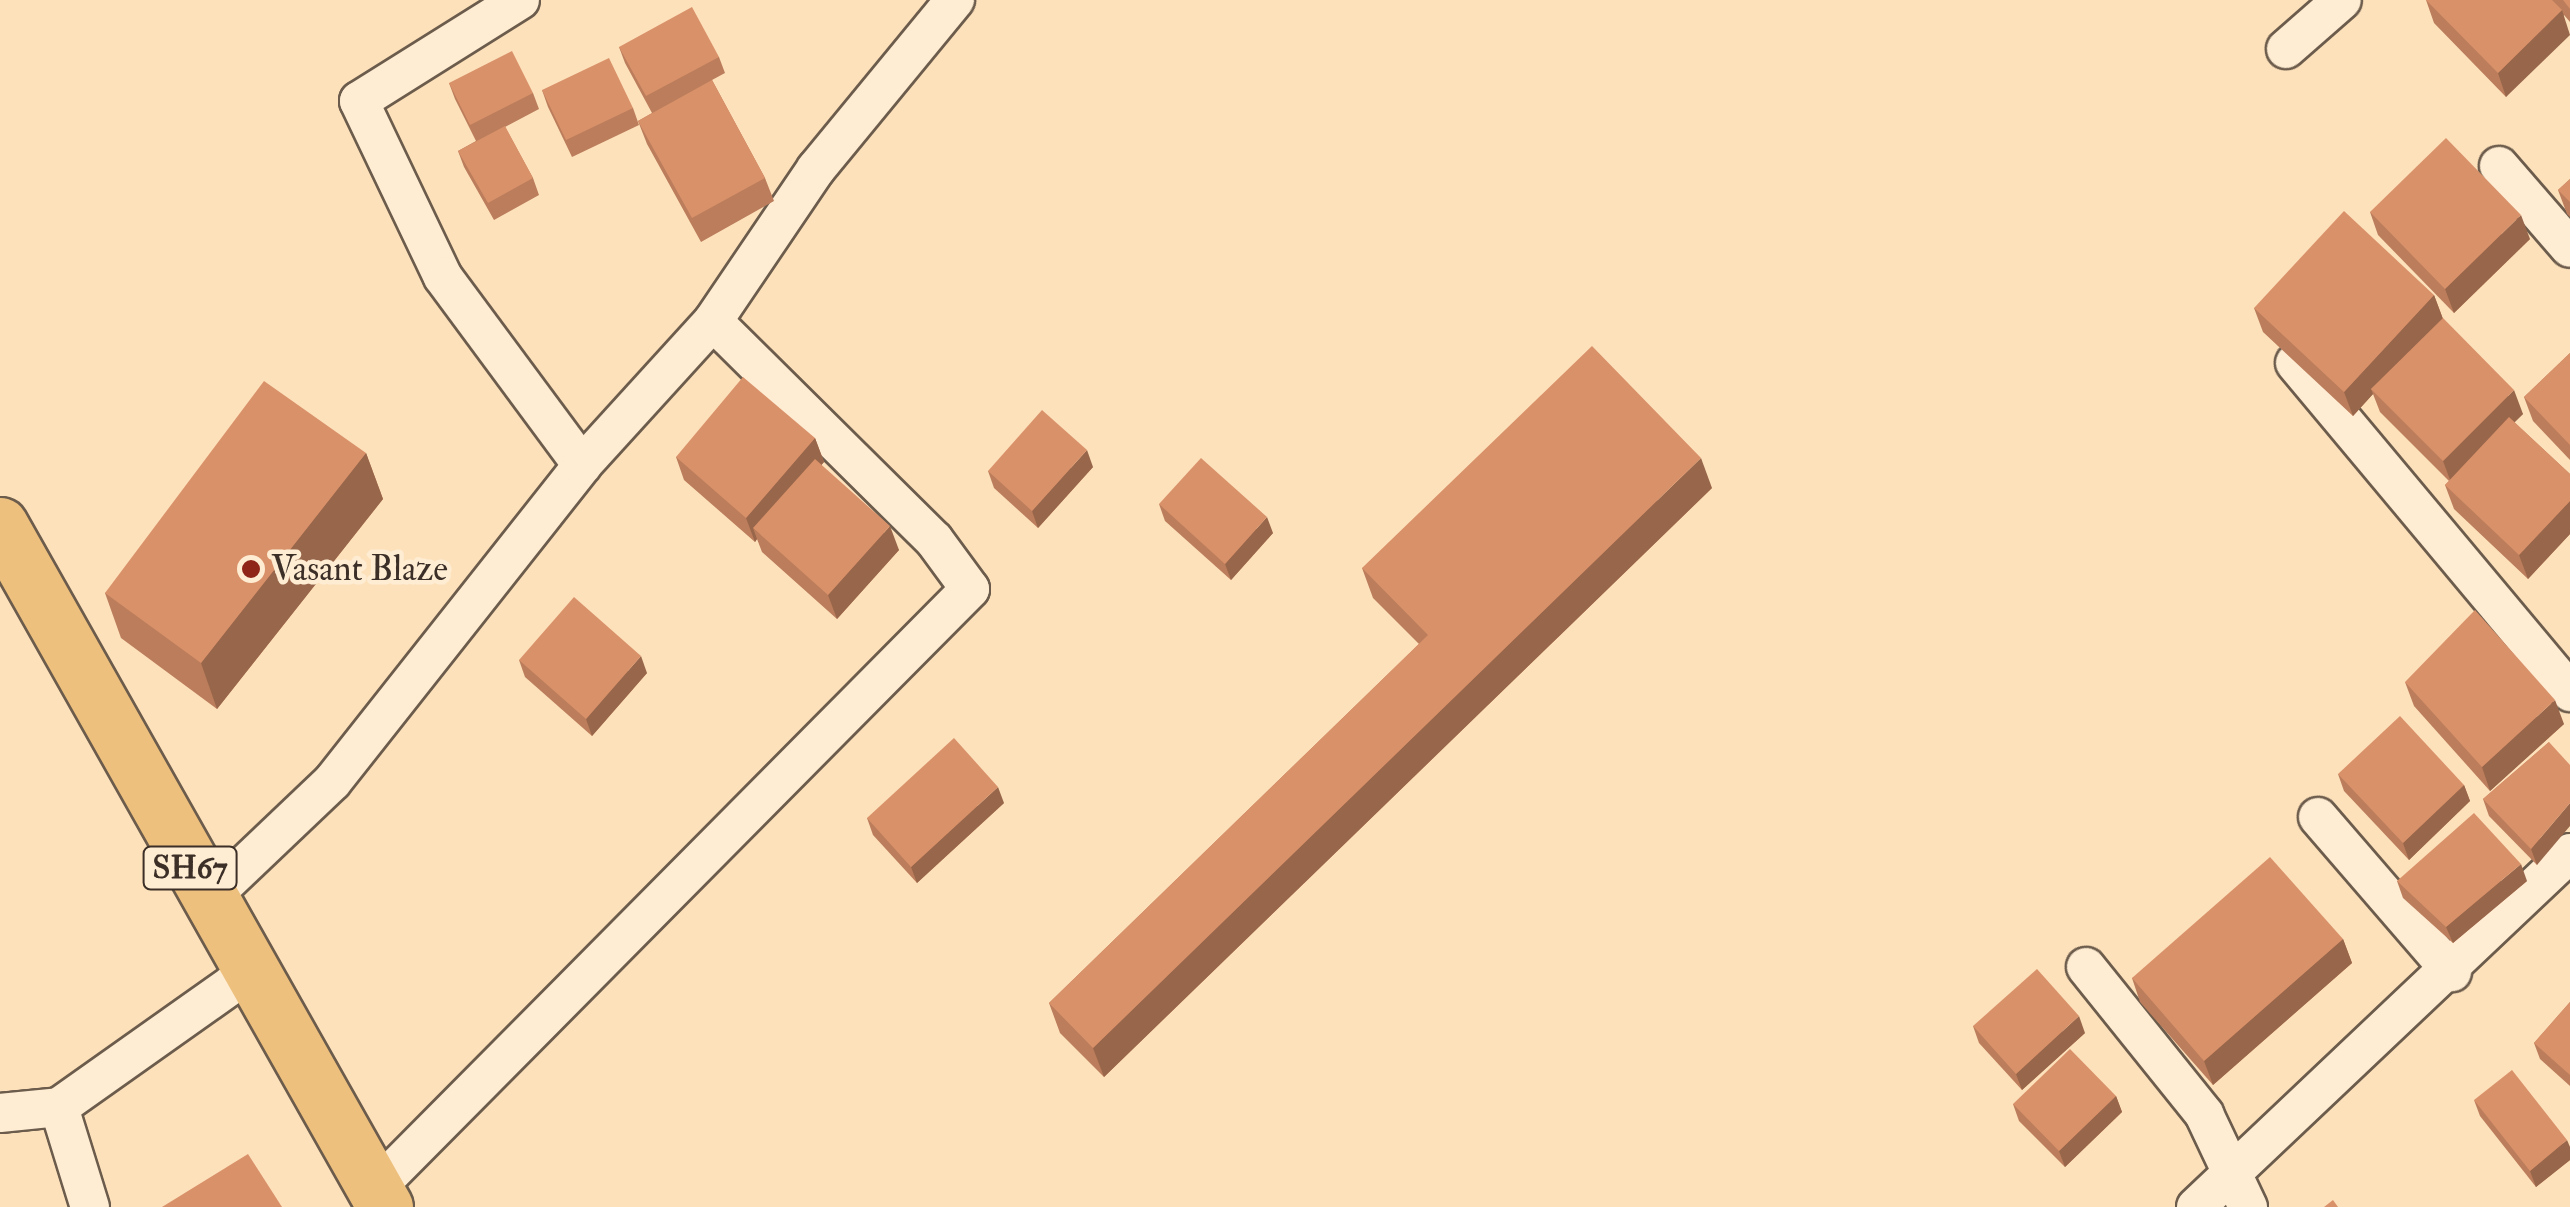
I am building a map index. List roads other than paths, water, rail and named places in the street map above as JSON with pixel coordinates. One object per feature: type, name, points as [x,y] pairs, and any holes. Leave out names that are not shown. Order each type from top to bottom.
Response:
[{"type":"main road","name":"SH67","points":[[0,525],[208,900],[380,1198]]},
{"type":"street","points":[[520,0],[358,101],[443,277],[582,465]]},
{"type":"street","points":[[208,900],[332,782],[582,465],[713,322],[816,169],[955,0]]},
{"type":"street","points":[[2286,49],[2342,0]]},
{"type":"street","points":[[2499,166],[2570,248]]},
{"type":"street","points":[[380,1198],[970,589],[934,540],[713,322]]},
{"type":"street","points":[[2295,362],[2570,692]]},
{"type":"street","points":[[2318,817],[2452,972]]},
{"type":"street","points":[[2196,1207],[2239,1193],[2570,853]]},
{"type":"street","points":[[2086,967],[2204,1114],[2239,1193]]},
{"type":"street","points":[[0,1113],[59,1107],[250,972]]},
{"type":"street","points":[[59,1107],[90,1207]]},
{"type":"place","name":"Vasant Blaze","points":[[251,569]]}]
